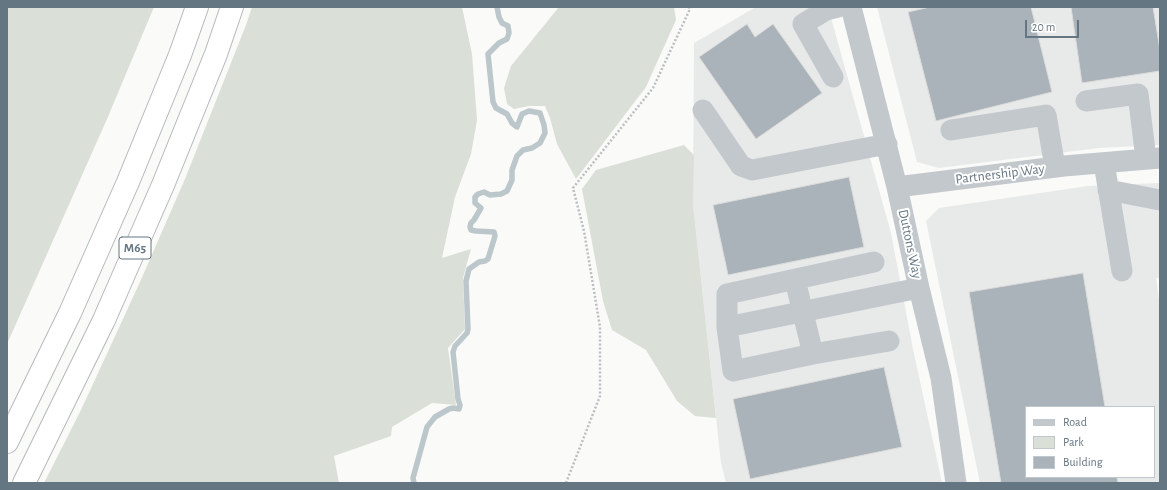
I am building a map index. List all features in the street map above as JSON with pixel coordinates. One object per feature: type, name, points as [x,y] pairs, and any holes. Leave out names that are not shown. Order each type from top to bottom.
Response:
[{"type":"highway","name":"M65","points":[[7,442],[70,313],[128,182],[180,56],[197,7]]},
{"type":"highway","name":"M65","points":[[24,483],[104,320],[163,185],[216,54],[232,7]]},
{"type":"street","points":[[833,77],[803,24],[826,10],[838,7]]},
{"type":"street","name":"Duttons Way","points":[[851,7],[887,144],[941,378],[952,482]]},
{"type":"street","points":[[1086,101],[1138,94],[1153,159]]},
{"type":"street","points":[[703,110],[741,166],[752,170],[792,164],[887,144]]},
{"type":"street","points":[[951,130],[1046,115],[1055,167]]},
{"type":"street","name":"Partnership Way","points":[[897,187],[1055,167],[1153,159]]},
{"type":"street","points":[[1104,163],[1122,271]]},
{"type":"street","points":[[1108,190],[1160,200]]},
{"type":"street","points":[[874,262],[727,294],[727,327],[733,371],[813,354],[889,341]]},
{"type":"street","points":[[795,280],[813,354]]},
{"type":"street","points":[[727,327],[920,288]]},
{"type":"path","points":[[566,483],[600,396],[600,327],[584,231],[573,188],[653,88],[689,8],[693,7]]},
{"type":"shaded area","points":[[756,7],[828,7],[891,233],[913,349],[942,483],[726,483],[721,463],[693,204],[694,43]]},
{"type":"shaded area","points":[[877,7],[1160,7],[1160,145],[1099,148],[939,168],[917,162]]},
{"type":"shaded area","points":[[1160,183],[1160,278],[1156,278],[1160,307],[1160,483],[980,483],[926,221],[939,208],[1088,186]]},
{"type":"green space","points":[[7,7],[154,7],[107,119],[7,344]]},
{"type":"green space","points":[[252,7],[462,7],[472,54],[477,120],[471,154],[455,197],[442,258],[471,249],[463,278],[465,329],[448,348],[456,405],[432,403],[392,427],[391,436],[334,456],[339,483],[44,483],[81,410],[140,282],[185,179]]},
{"type":"green space","points":[[559,7],[674,7],[676,20],[646,87],[576,179],[557,144],[545,106],[529,106],[514,109],[507,104],[504,88],[511,66]]},
{"type":"green space","points":[[684,145],[694,155],[693,204],[716,418],[695,416],[677,401],[646,350],[612,330],[603,301],[582,189],[596,170]]},
{"type":"building","points":[[930,7],[1031,7],[1052,92],[936,121],[908,12]]},
{"type":"building","points":[[1071,7],[1153,7],[1160,50],[1160,71],[1082,83]]},
{"type":"building","points":[[747,24],[755,37],[773,24],[822,93],[756,139],[699,57]]},
{"type":"building","points":[[849,177],[864,247],[728,275],[713,205]]},
{"type":"building","points":[[1083,273],[1105,406],[1025,406],[1025,478],[1117,478],[1118,483],[1001,483],[969,292]]},
{"type":"building","points":[[884,367],[902,447],[750,479],[733,399]]},
{"type":"waterway","points":[[414,483],[413,478],[427,427],[435,417],[449,409],[459,409],[460,405],[453,352],[455,346],[467,333],[468,329],[466,281],[469,269],[479,262],[488,259],[495,236],[494,232],[471,230],[471,223],[481,208],[475,203],[475,197],[484,192],[490,195],[501,194],[507,191],[512,180],[512,170],[517,156],[523,150],[532,148],[540,143],[545,133],[540,113],[529,111],[522,114],[517,127],[512,123],[507,114],[496,108],[493,102],[488,54],[499,43],[507,39],[509,33],[508,26],[502,23],[499,17],[497,7]]}]
